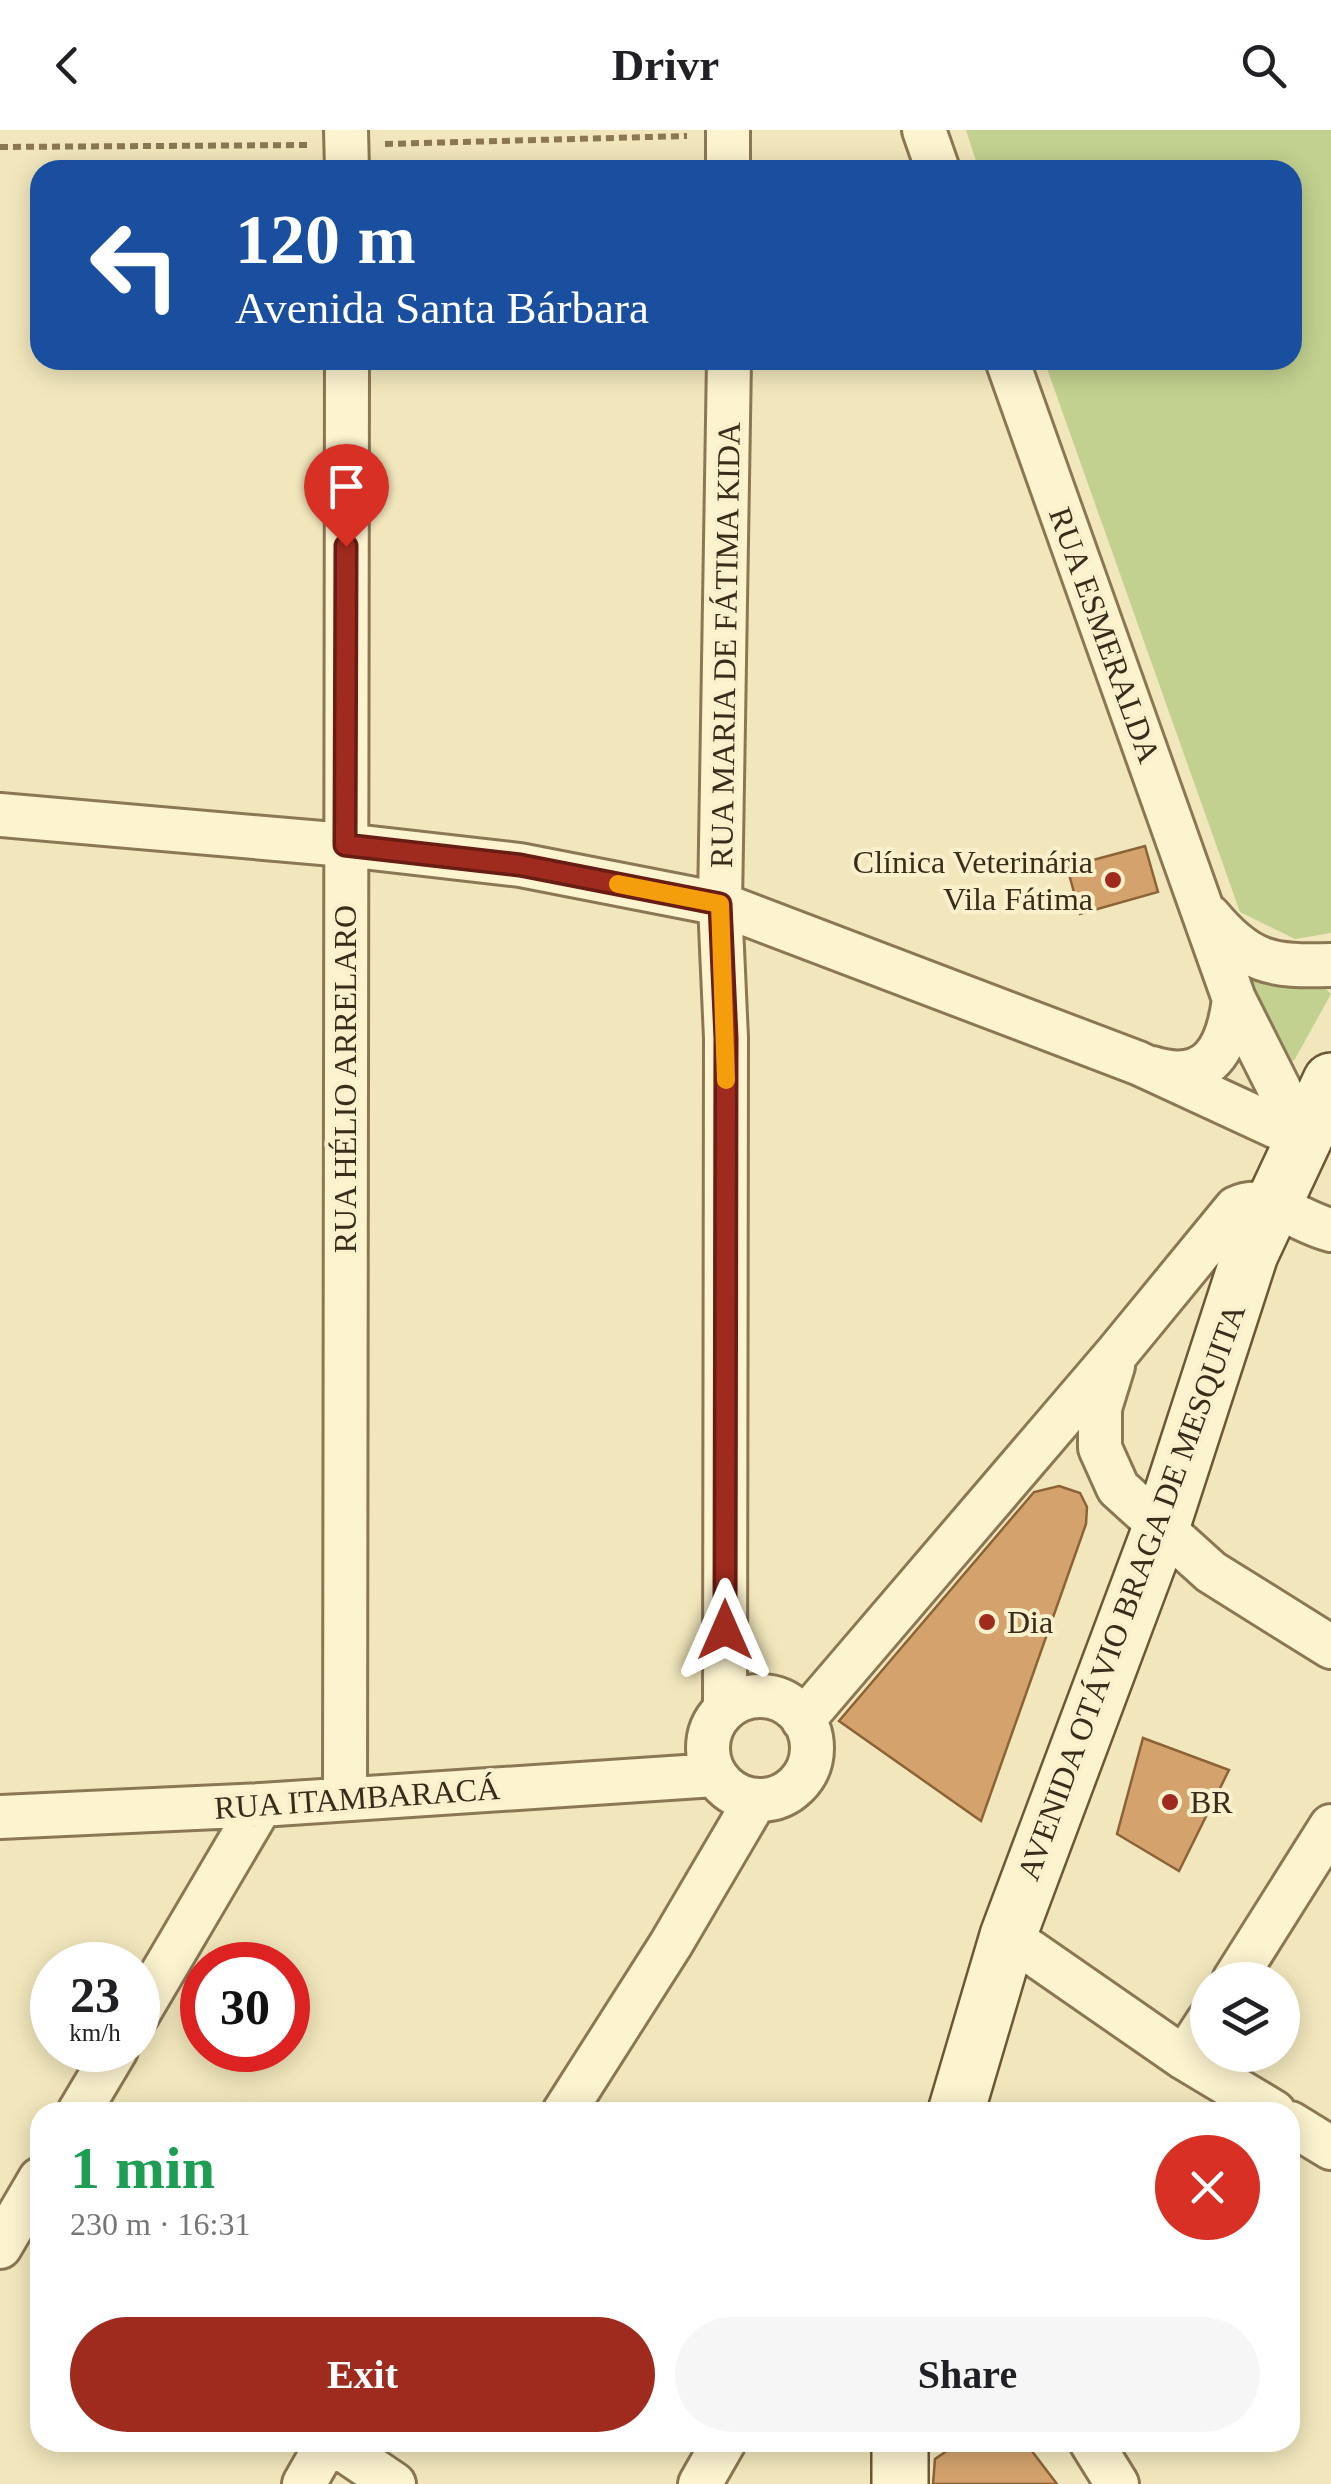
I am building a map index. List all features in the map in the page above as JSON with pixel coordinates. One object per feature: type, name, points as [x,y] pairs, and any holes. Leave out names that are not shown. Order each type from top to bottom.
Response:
[{"type":"main road","name":"AVENIDA OTÁVIO BRAGA DE MESQUITA","points":[[959,2102],[1008,1936],[1162,1524],[1250,1254],[1331,1081]]},
{"type":"main road","points":[[900,2452],[900,2484]]},
{"type":"street","points":[[346,130],[347,160]]},
{"type":"street","points":[[728,130],[728,160]]},
{"type":"street","points":[[924,130],[934,160]]},
{"type":"street","name":"RUA HÉLIO ARRELARO","points":[[345,1799],[346,370]]},
{"type":"street","name":"RUA MARIA DE FÁTIMA KIDA","points":[[725,1710],[726,1038],[720,904],[728,370]]},
{"type":"street","name":"RUA ESMERALDA","points":[[1011,370],[1234,999],[1304,1140]]},
{"type":"street","points":[[0,816],[345,845],[520,865],[720,904],[1162,1071],[1185,1071],[1208,1063],[1223,1048],[1234,999]]},
{"type":"street","name":"RUA ESMERALDA","points":[[1204,909],[1239,949],[1293,966],[1331,965]]},
{"type":"street","points":[[1138,1063],[1304,1140]]},
{"type":"street","points":[[803,1720],[1236,1208],[1253,1202],[1272,1206],[1331,1230]]},
{"type":"street","points":[[1117,1353],[1100,1408],[1100,1448],[1118,1488],[1211,1572],[1331,1647]]},
{"type":"street","points":[[775,1698],[803,1720],[809,1731],[812,1757],[801,1781],[780,1796],[755,1801],[725,1788],[714,1775],[708,1758],[708,1740],[714,1723],[740,1700],[775,1698]]},
{"type":"street","name":"RUA ITAMBARACÁ","points":[[0,1818],[714,1775]]},
{"type":"street","points":[[570,2102],[671,1944],[755,1801]]},
{"type":"street","points":[[160,1977],[261,1805]]},
{"type":"street","points":[[1245,1962],[1331,1826]]},
{"type":"street","points":[[1008,1936],[1184,2058],[1257,2102]]},
{"type":"street","points":[[1184,2058],[1190,2049]]},
{"type":"street","points":[[86,2102],[103,2072]]},
{"type":"street","points":[[1300,2128],[1331,2148]]},
{"type":"street","points":[[0,2247],[30,2196]]},
{"type":"street","points":[[304,2484],[324,2452]]},
{"type":"street","points":[[345,2452],[394,2484]]},
{"type":"street","points":[[700,2484],[718,2452]]},
{"type":"street","points":[[1097,2452],[1118,2484]]},
{"type":"green space","points":[[966,130],[1331,130],[1331,933],[1295,939],[1240,912],[1048,370],[1302,370],[1302,160],[976,160]]},
{"type":"green space","points":[[1235,963],[1320,983],[1331,994],[1295,1059],[1287,1066]]},
{"type":"building","name":"Clínica Veterinária Vila Fátima","points":[[1145,846],[1158,892],[1080,914],[1067,867]]},
{"type":"building","name":"Dia","points":[[1059,1486],[1080,1493],[1087,1507],[1086,1524],[981,1821],[839,1721],[1034,1492]]},
{"type":"building","name":"BR","points":[[1143,1738],[1229,1770],[1179,1871],[1117,1834]]},
{"type":"building","points":[[945,2452],[1033,2452],[1057,2484],[933,2484],[935,2459]]},
{"type":"slow traffic","points":[[618,884],[720,904],[726,1080]]},
{"type":"place","name":"Clínica Veterinária Vila Fátima","points":[[1113,880]]},
{"type":"place","name":"Dia","points":[[987,1622]]},
{"type":"place","name":"BR","points":[[1170,1802]]},
{"type":"route","points":[[346,546],[345,845],[520,865],[720,904],[726,1038],[725,1630]]}]
